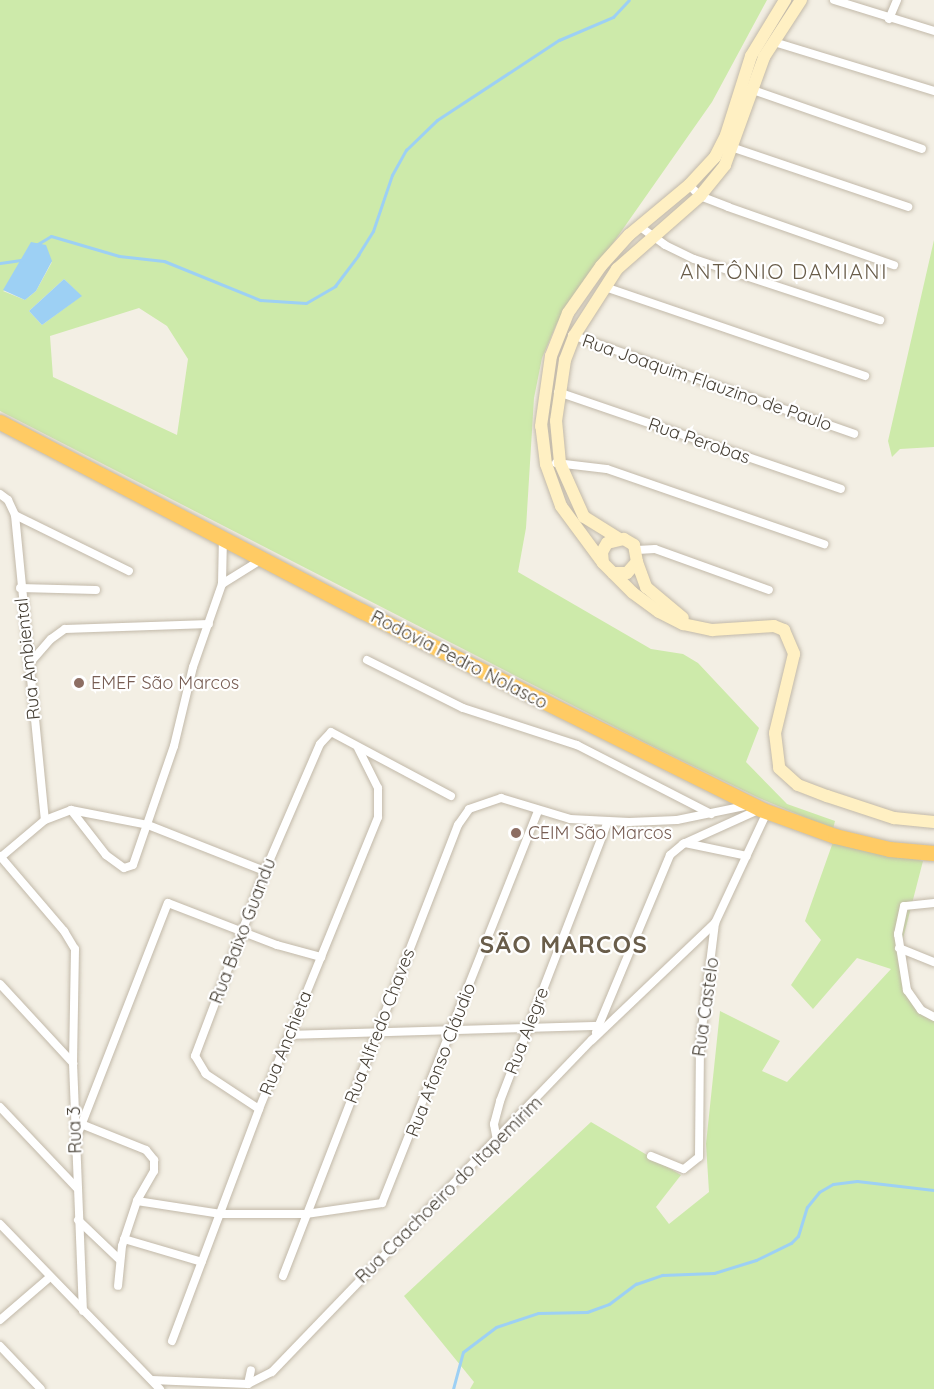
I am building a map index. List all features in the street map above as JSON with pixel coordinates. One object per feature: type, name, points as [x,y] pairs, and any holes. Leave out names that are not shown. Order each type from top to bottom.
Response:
[{"type":"highway","name":"Rodovia Pedro Nolasco","points":[[0,423],[223,536],[362,611],[759,808],[835,836],[889,849],[934,853]]},
{"type":"street","points":[[693,626],[646,587],[637,556],[629,541],[618,538],[584,517],[560,463],[556,421],[558,392],[574,336],[605,287],[632,252],[700,196],[734,148],[755,48],[785,0]]},
{"type":"street","points":[[801,0],[747,87],[721,146],[689,185],[639,226],[592,277],[560,330],[544,390],[541,426],[546,464],[561,506],[603,563],[659,612],[693,626],[723,630],[774,626],[790,636],[794,654],[775,746],[776,762],[791,780],[894,818],[934,822]]},
{"type":"street","points":[[834,0],[889,19],[934,31]]},
{"type":"street","points":[[889,19],[897,0]]},
{"type":"street","points":[[774,42],[934,91]]},
{"type":"street","points":[[747,87],[922,149]]},
{"type":"street","points":[[734,148],[908,207]]},
{"type":"street","points":[[689,185],[700,196],[894,265]]},
{"type":"street","points":[[639,226],[652,236],[694,259],[880,320]]},
{"type":"street","points":[[605,287],[865,376]]},
{"type":"street","name":"Rua Joaquim Flauzino de Paulo","points":[[560,330],[854,434]]},
{"type":"street","name":"Rua Perobas","points":[[558,392],[841,489]]},
{"type":"street","points":[[546,464],[560,463],[607,469],[824,544]]},
{"type":"street","name":"Rua Ambiental","points":[[0,494],[8,500],[15,515],[20,588],[45,819]]},
{"type":"street","points":[[15,515],[129,571]]},
{"type":"street","points":[[71,810],[106,855],[124,868],[136,861],[222,584],[223,536]]},
{"type":"street","points":[[603,563],[604,547],[618,538]]},
{"type":"street","points":[[613,573],[627,573],[637,556],[655,549],[769,590]]},
{"type":"street","points":[[222,584],[265,558]]},
{"type":"street","points":[[20,588],[96,590]]},
{"type":"street","points":[[29,664],[51,639],[65,629],[209,624]]},
{"type":"street","points":[[367,660],[463,708],[577,745],[711,814]]},
{"type":"street","name":"Rua Baixo Guandu","points":[[259,1109],[206,1074],[195,1056],[265,871],[315,754],[331,732],[358,748]]},
{"type":"street","points":[[358,748],[451,796]]},
{"type":"street","name":"Rua Anchieta","points":[[172,1341],[259,1109],[291,1035],[380,806],[378,788],[358,748]]},
{"type":"street","name":"Rua Alfredo Chaves","points":[[283,1276],[458,825],[474,806],[501,798],[538,810]]},
{"type":"street","points":[[538,810],[576,820],[606,822],[656,821],[759,808]]},
{"type":"street","points":[[592,1040],[665,864],[685,843],[759,808]]},
{"type":"street","name":"Rua Castelo","points":[[651,1156],[684,1169],[699,1157],[699,1055],[715,923],[747,856],[759,808]]},
{"type":"street","points":[[0,857],[45,819],[71,810],[148,825],[265,871]]},
{"type":"street","name":"Rua Afonso Cláudio","points":[[306,1214],[378,1205],[393,1181],[538,810]]},
{"type":"street","name":"Rua Alegre","points":[[497,1140],[496,1114],[606,822]]},
{"type":"street","points":[[685,843],[747,856]]},
{"type":"street","name":"Rua 3","points":[[0,857],[64,931],[75,949],[73,1063],[83,1311]]},
{"type":"street","points":[[75,1142],[168,903],[242,932],[321,957]]},
{"type":"street","points":[[934,903],[908,904],[899,917],[899,948],[907,990],[921,1010],[934,1017]]},
{"type":"street","name":"Rua Caachoeiro do Itapemirim","points":[[248,1384],[282,1364],[592,1040],[715,923]]},
{"type":"street","points":[[899,948],[934,962]]},
{"type":"street","points":[[0,984],[73,1063]]},
{"type":"street","points":[[291,1035],[529,1026],[598,1026]]},
{"type":"street","points":[[0,1107],[77,1188]]},
{"type":"street","points":[[81,1124],[146,1150],[154,1160],[154,1171],[137,1201],[124,1239],[119,1259],[118,1286]]},
{"type":"street","points":[[137,1201],[221,1214],[306,1214]]},
{"type":"street","points":[[78,1220],[119,1259]]},
{"type":"street","points":[[0,1224],[160,1389]]},
{"type":"street","points":[[124,1239],[202,1262]]},
{"type":"street","points":[[0,1320],[50,1277]]},
{"type":"street","points":[[0,1346],[41,1389]]},
{"type":"street","points":[[152,1380],[248,1384],[251,1370]]},
{"type":"green space","points":[[0,0],[767,0],[712,102],[557,323],[542,358],[534,398],[526,528],[518,572],[651,649],[683,654],[698,663],[759,728],[746,762],[787,804],[835,821],[833,829],[759,798],[648,744],[0,411]],"holes":[[[52,262],[36,291],[25,300],[3,291]],[[64,279],[81,296],[42,325],[29,311]],[[139,308],[167,326],[188,359],[177,435],[53,377],[50,336]]]},
{"type":"green space","points":[[934,240],[934,447],[900,449],[892,457],[888,441]]},
{"type":"green space","points":[[833,842],[923,861],[900,950],[905,989],[934,1020],[934,1389],[470,1389],[474,1382],[404,1296],[591,1122],[681,1175],[656,1207],[669,1224],[709,1192],[706,1144],[720,1011],[780,1041],[762,1071],[787,1082],[891,969],[857,958],[813,1009],[791,985],[821,940],[805,921]]},
{"type":"water","points":[[31,242],[46,245],[52,261],[36,291],[25,300],[3,290]]},
{"type":"water","points":[[64,279],[82,296],[42,325],[29,311]]},
{"type":"waterway","points":[[36,245],[51,236],[119,256],[164,261],[260,300],[306,303],[335,286],[358,255],[373,231],[392,175],[406,150],[437,120],[559,40],[613,17],[629,0]]},
{"type":"waterway","points":[[0,263],[21,260]]},
{"type":"waterway","points":[[453,1389],[463,1352],[496,1327],[538,1313],[587,1312],[609,1304],[636,1284],[662,1275],[714,1273],[756,1260],[791,1243],[798,1236],[807,1207],[819,1192],[833,1184],[857,1181],[934,1190]]},
{"type":"place","name":"EMEF São Marcos","points":[[79,683]]},
{"type":"place","name":"CEIM São Marcos","points":[[516,833]]},
{"type":"district","name":"ANTÔNIO DAMIANI","points":[[784,271]]},
{"type":"district","name":"SÃO MARCOS","points":[[564,945]]}]
